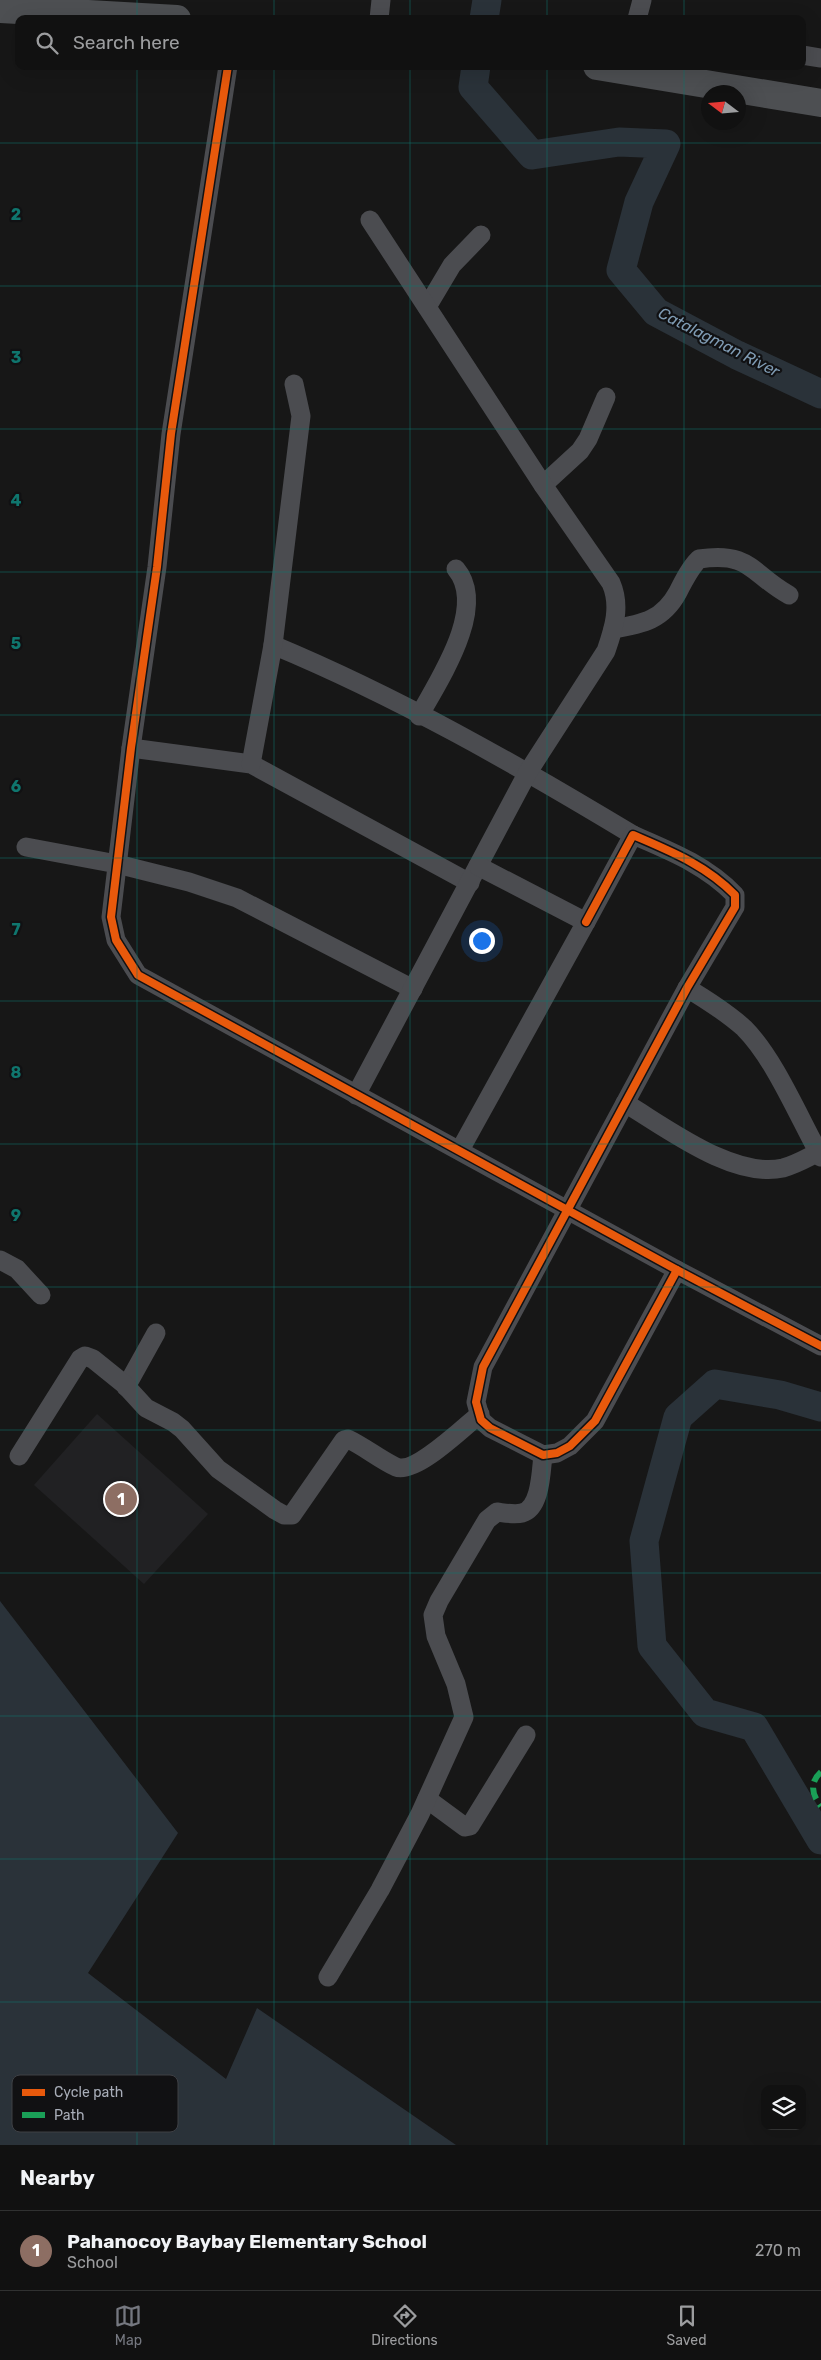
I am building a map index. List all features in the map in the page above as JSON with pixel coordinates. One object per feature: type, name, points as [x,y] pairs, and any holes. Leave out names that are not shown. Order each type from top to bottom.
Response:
[{"type":"main road","points":[[0,9],[114,15]]},
{"type":"main road","points":[[640,70],[821,103]]},
{"type":"street","points":[[379,15],[381,0]]},
{"type":"street","points":[[639,15],[642,0]]},
{"type":"street","points":[[806,55],[821,58]]},
{"type":"street","points":[[227,70],[172,434],[157,567],[131,748],[111,917],[116,940],[138,975],[677,1270],[821,1346]]},
{"type":"street","points":[[356,1095],[528,772],[606,651],[613,629],[617,596],[612,583],[543,486],[370,220]]},
{"type":"street","points":[[427,308],[452,265],[480,235]]},
{"type":"street","points":[[251,764],[273,645],[289,498],[301,416],[294,384]]},
{"type":"street","points":[[543,486],[580,451],[588,439],[606,397]]},
{"type":"street","points":[[613,629],[644,623],[671,604],[686,577],[699,559],[727,557],[746,563],[774,586],[789,595]]},
{"type":"street","points":[[419,716],[451,658],[461,630],[468,594],[463,578],[456,570]]},
{"type":"street","points":[[273,645],[320,665],[528,772],[633,835],[697,863],[725,884],[735,895],[735,907],[687,988],[483,1367],[476,1402],[481,1420],[490,1428],[543,1455],[558,1453],[570,1446],[594,1421],[677,1270]]},
{"type":"street","points":[[131,748],[251,764],[470,884]]},
{"type":"street","points":[[460,1150],[633,835]]},
{"type":"street","points":[[26,847],[117,864],[189,882],[237,898],[412,989]]},
{"type":"street","points":[[478,866],[586,922]]},
{"type":"street","points":[[625,1103],[704,1150],[736,1165],[756,1170],[783,1168],[820,1155],[765,1055],[745,1029],[718,1007],[687,988]]},
{"type":"street","points":[[0,1260],[17,1269],[41,1296]]},
{"type":"street","points":[[126,1387],[156,1333]]},
{"type":"street","points":[[19,1456],[80,1359],[85,1356],[93,1359],[126,1387],[146,1408],[174,1422],[218,1469],[259,1500],[284,1514],[292,1514],[344,1440],[348,1439],[358,1444],[398,1468],[408,1468],[424,1459],[480,1414]]},
{"type":"street","points":[[328,1977],[380,1890],[427,1798],[464,1717],[458,1691],[436,1636],[433,1615],[438,1601],[487,1520],[497,1512],[522,1513],[528,1510],[538,1495],[543,1455]]},
{"type":"street","points":[[427,1798],[465,1827],[470,1826],[526,1735]]},
{"type":"shaded area","points":[[97,1414],[208,1514],[144,1584],[34,1485]]},
{"type":"shaded area","points":[[0,1601],[178,1833],[88,1973],[226,2079],[257,2008],[456,2145],[0,2145]]},
{"type":"waterway","name":"Catalagman River","points":[[485,15],[487,0]]},
{"type":"waterway","name":"Catalagman River","points":[[475,70],[473,87],[532,155],[619,142],[666,144],[639,202],[621,270],[656,312],[737,355],[821,394]]},
{"type":"waterway","points":[[821,1407],[780,1395],[715,1384],[678,1417],[644,1541],[652,1646],[705,1713],[754,1727],[821,1840]]},
{"type":"marked path","points":[[821,1772],[813,1785],[814,1793],[821,1806]]},
{"type":"cycle path","points":[[227,70],[171,434],[157,567],[131,748],[111,917],[116,940],[138,975],[677,1270],[821,1346]]},
{"type":"cycle path","points":[[586,922],[633,835],[700,867],[724,884],[735,895],[735,907],[687,988],[483,1367],[476,1402],[481,1420],[490,1428],[543,1455],[557,1453],[570,1446],[595,1421],[677,1270]]},
{"type":"place","name":"Pahanocoy Baybay Elementary School","points":[[121,1499]]}]
